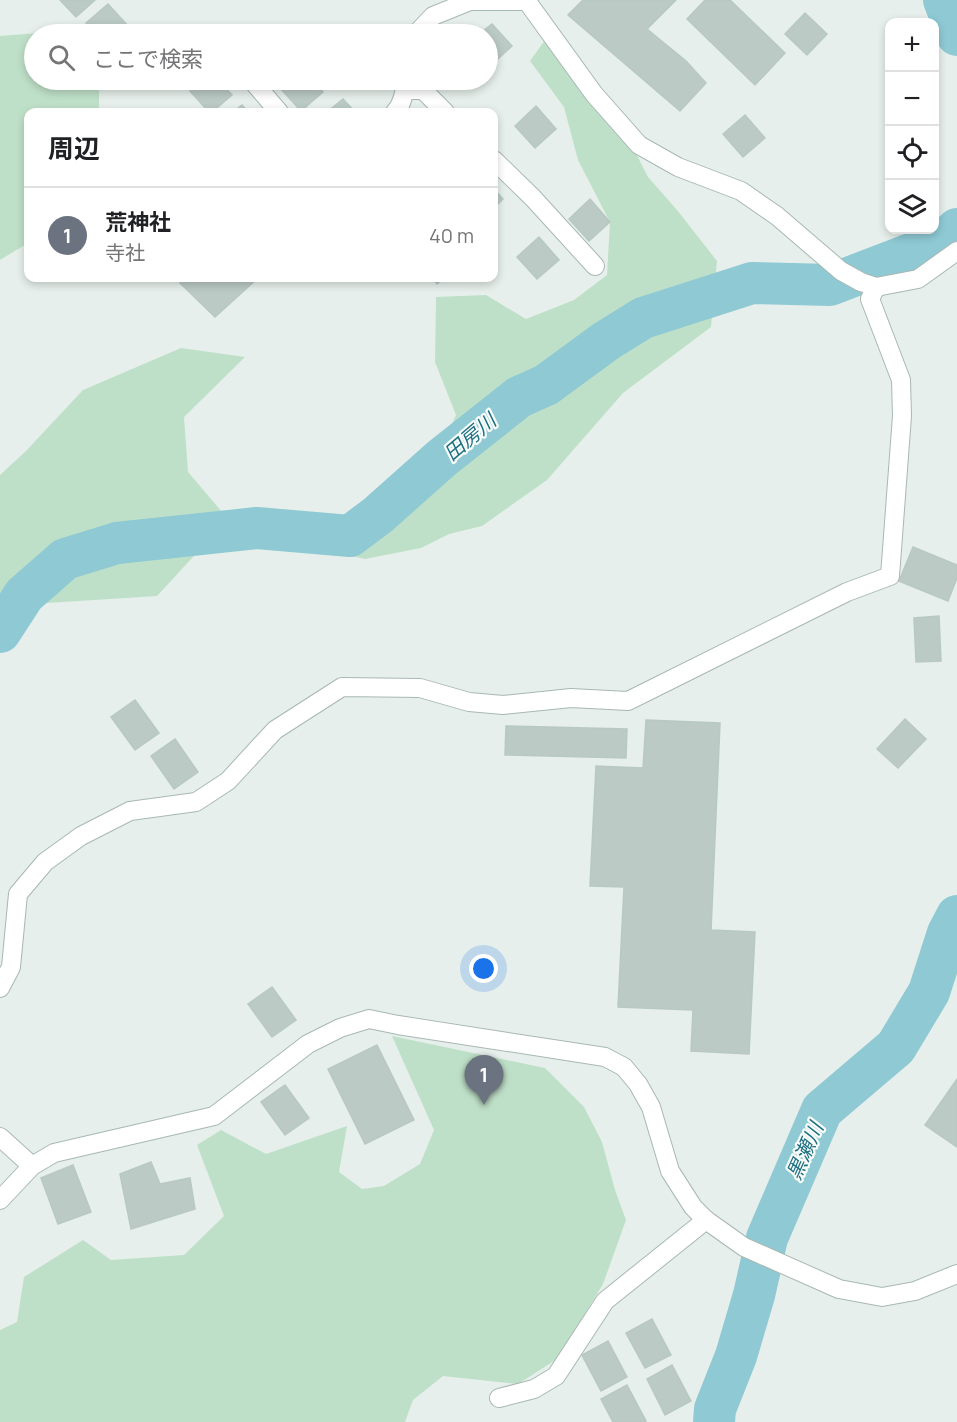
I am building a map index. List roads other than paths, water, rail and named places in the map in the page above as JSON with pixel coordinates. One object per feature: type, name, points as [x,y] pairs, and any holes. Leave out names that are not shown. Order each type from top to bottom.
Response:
[{"type":"street","points":[[425,24],[433,16],[470,1],[526,0],[594,94],[639,145],[678,167],[741,191],[777,216],[841,271],[868,284],[918,279],[957,251]]},
{"type":"street","points":[[260,90],[276,108]]},
{"type":"street","points":[[399,108],[405,90]]},
{"type":"street","points":[[423,90],[442,108]]},
{"type":"street","points":[[498,164],[595,266]]},
{"type":"street","points":[[0,988],[10,967],[18,894],[45,862],[81,836],[130,811],[196,802],[228,781],[275,730],[342,687],[420,688],[469,702],[503,705],[571,698],[628,701],[847,592],[890,576],[902,416],[901,380],[870,298],[868,284]]},
{"type":"street","points":[[0,1200],[32,1166],[54,1153],[214,1116],[308,1044],[340,1028],[369,1019],[605,1057],[624,1067],[638,1084],[651,1107],[670,1172],[693,1207],[706,1220],[744,1247],[838,1289],[882,1297],[915,1291],[957,1274]]},
{"type":"street","points":[[0,1137],[32,1166]]},
{"type":"street","points":[[499,1398],[534,1389],[556,1376],[605,1300],[706,1220]]},
{"type":"waterway","points":[[944,0],[957,35]]},
{"type":"waterway","name":"田房川","points":[[0,632],[24,595],[65,559],[117,543],[257,528],[350,536],[378,515],[442,458],[519,397],[546,385],[606,341],[643,318],[752,283],[830,285],[942,242],[957,229]]},
{"type":"waterway","name":"黒瀬川","points":[[714,1422],[715,1409],[736,1356],[754,1295],[767,1238],[822,1110],[896,1047],[929,992],[948,933],[957,916]]},
{"type":"place","name":"荒神社","points":[[484,1105]]}]
